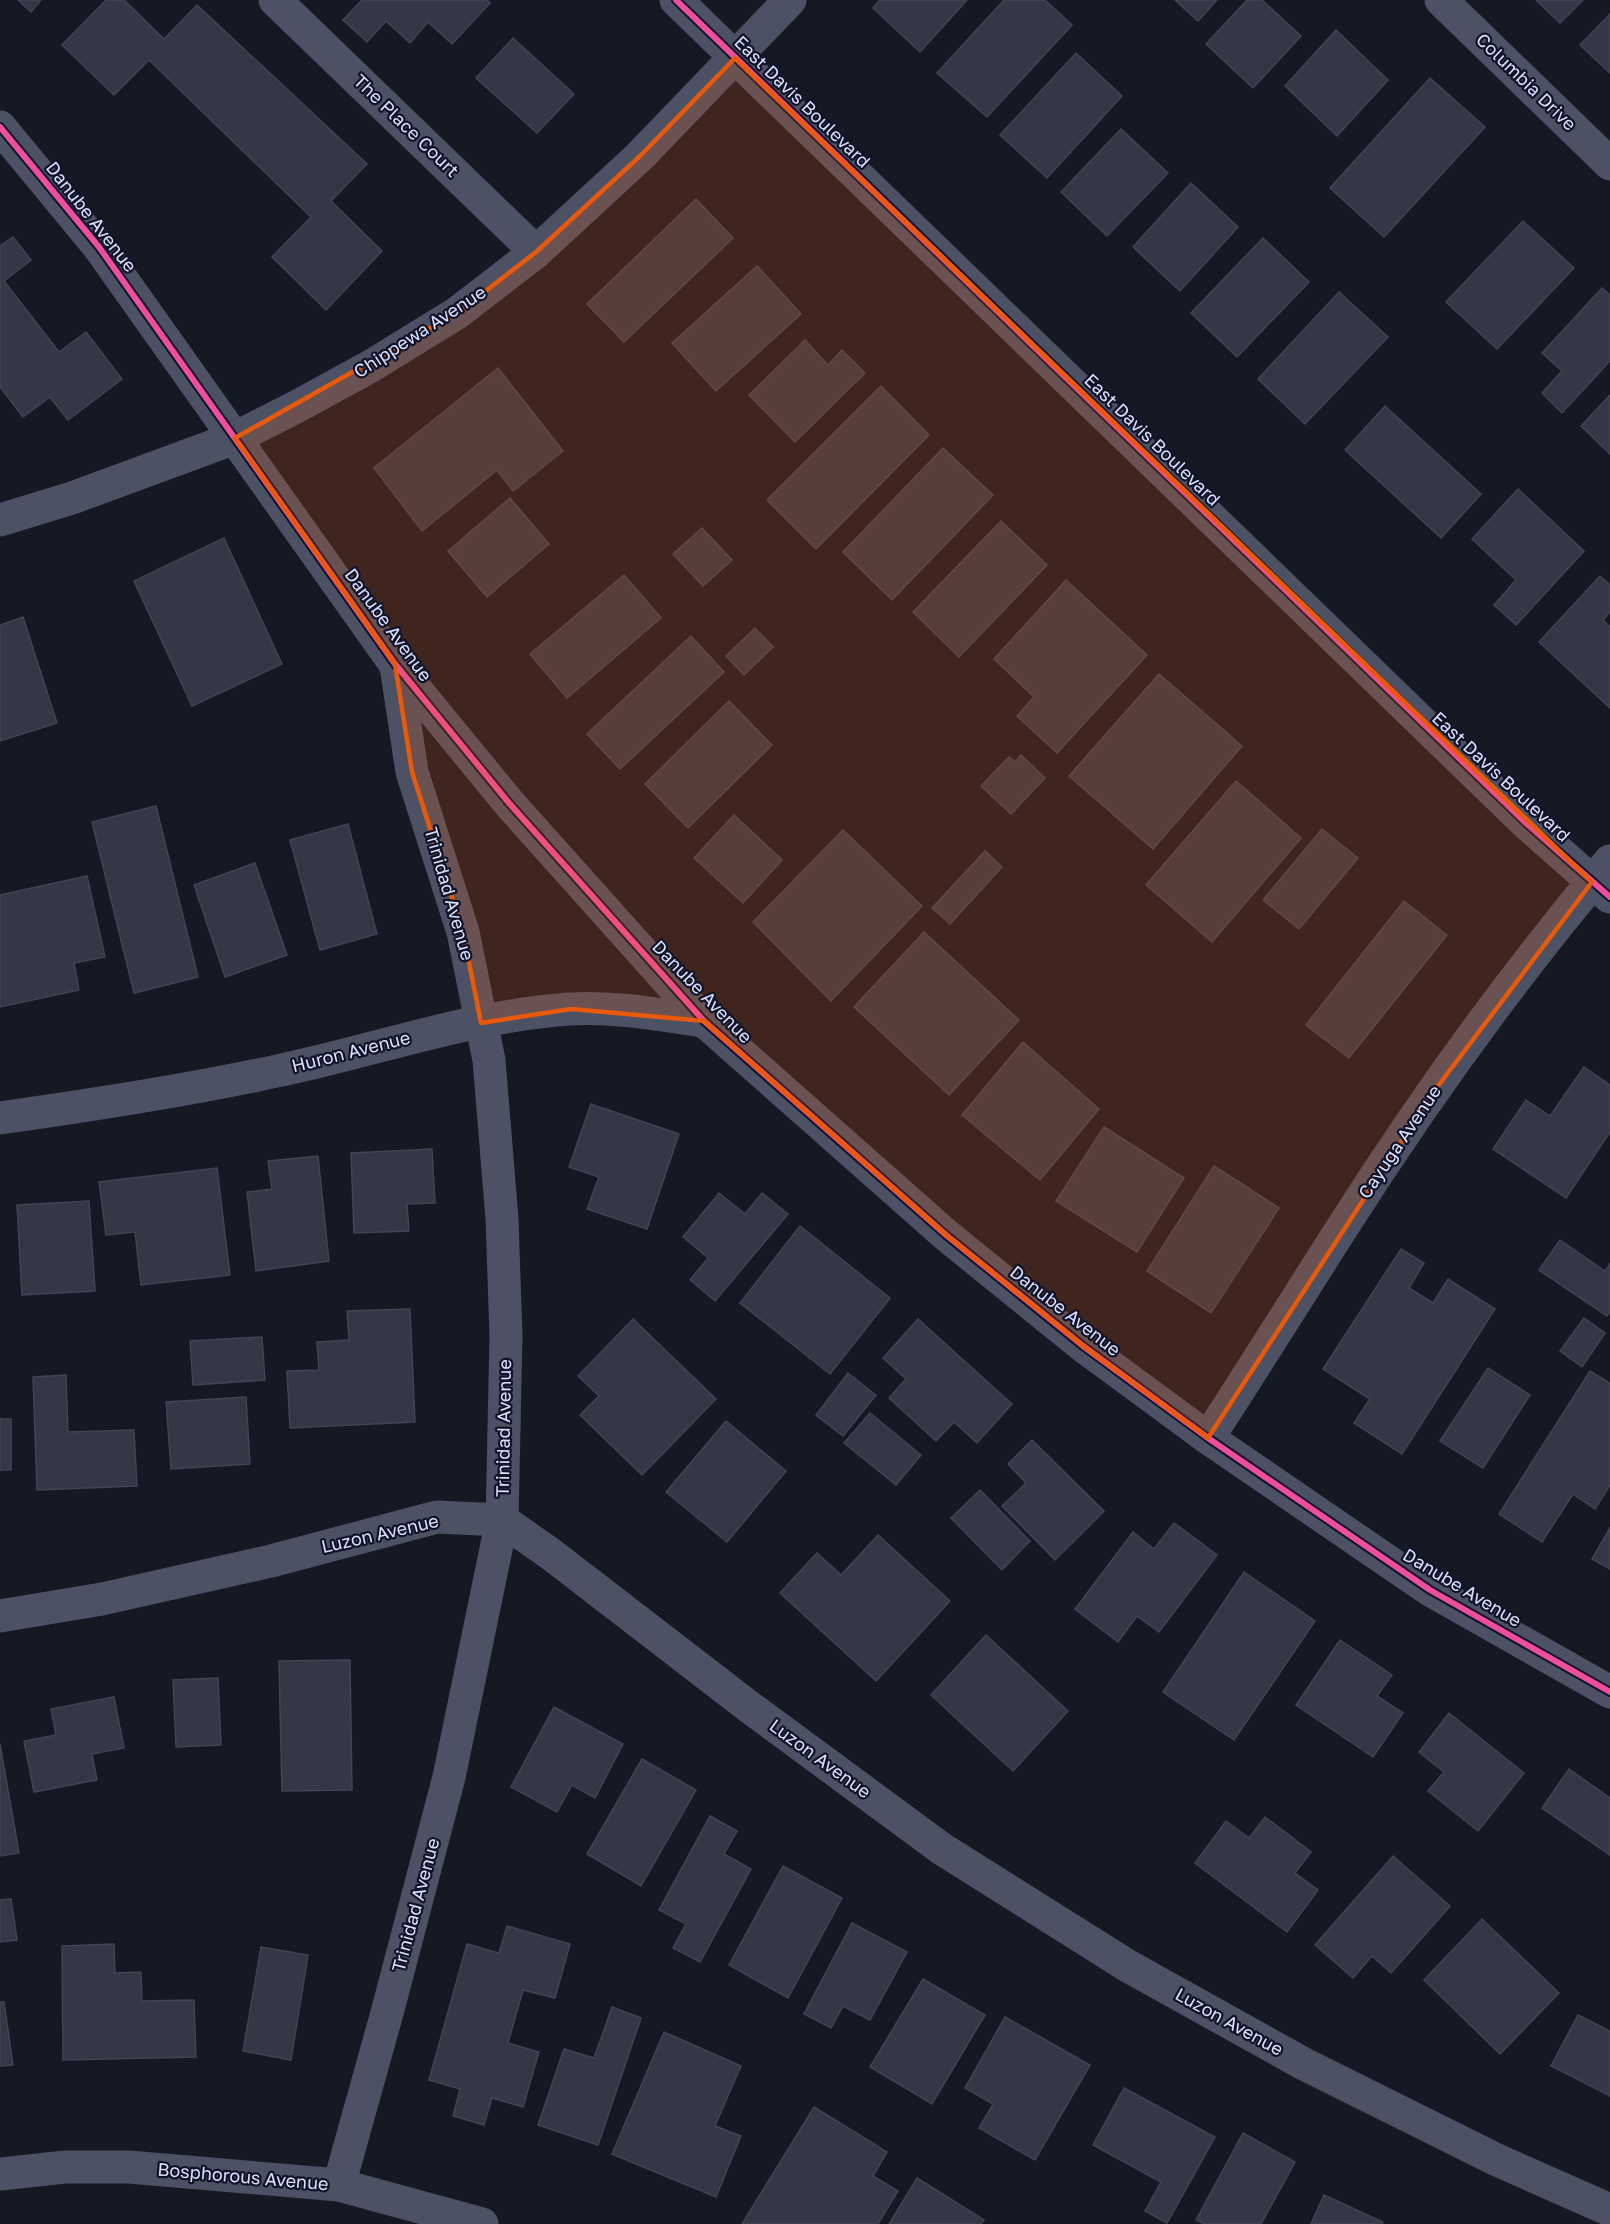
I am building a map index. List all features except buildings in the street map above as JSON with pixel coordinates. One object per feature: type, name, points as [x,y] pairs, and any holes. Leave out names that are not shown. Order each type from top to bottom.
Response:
[{"type":"street","name":"The Place Court","points":[[275,0],[536,252]]},
{"type":"street","name":"East Davis Boulevard","points":[[676,0],[1526,823],[1604,880]]},
{"type":"street","name":"Chippewa Avenue","points":[[0,520],[72,498],[235,438],[371,366],[447,319],[536,252],[640,156],[790,0]]},
{"type":"street","name":"Columbia Drive","points":[[1441,0],[1610,164]]},
{"type":"street","name":"Danube Avenue","points":[[0,127],[99,247],[395,664],[517,812],[704,1021],[946,1234],[1083,1346],[1208,1438],[1430,1590],[1610,1692]]},
{"type":"street","name":"Trinidad Avenue","points":[[339,2185],[449,1777],[502,1520],[506,1336],[502,1219],[489,1060],[464,932],[412,772],[395,664]]},
{"type":"street","name":"Cayuga Avenue","points":[[1208,1438],[1341,1229],[1435,1090],[1534,954],[1604,880]]},
{"type":"street","name":"Huron Avenue","points":[[0,1118],[136,1097],[278,1071],[419,1035],[539,1012],[571,1009],[621,1010],[704,1021]]},
{"type":"street","name":"Luzon Avenue","points":[[0,1616],[102,1599],[271,1561],[437,1517],[502,1520],[552,1555],[748,1706],[942,1849],[1128,1966],[1304,2064],[1497,2160],[1610,2210]]},
{"type":"street","name":"Bosphorous Avenue","points":[[0,2174],[65,2167],[129,2167],[339,2185],[482,2224]]},
{"type":"highlighted area","points":[[735,58],[1592,882],[1435,1090],[1208,1438],[1083,1346],[946,1235],[704,1021],[571,1009],[481,1023],[463,932],[412,772],[395,664],[235,438],[457,313],[536,252],[640,156]]},
{"type":"cycle path","points":[[676,0],[1526,823],[1610,897]]},
{"type":"cycle path","points":[[0,127],[99,247],[395,664],[509,803],[704,1021],[946,1235],[1083,1346],[1208,1438],[1430,1590],[1610,1692]]}]
